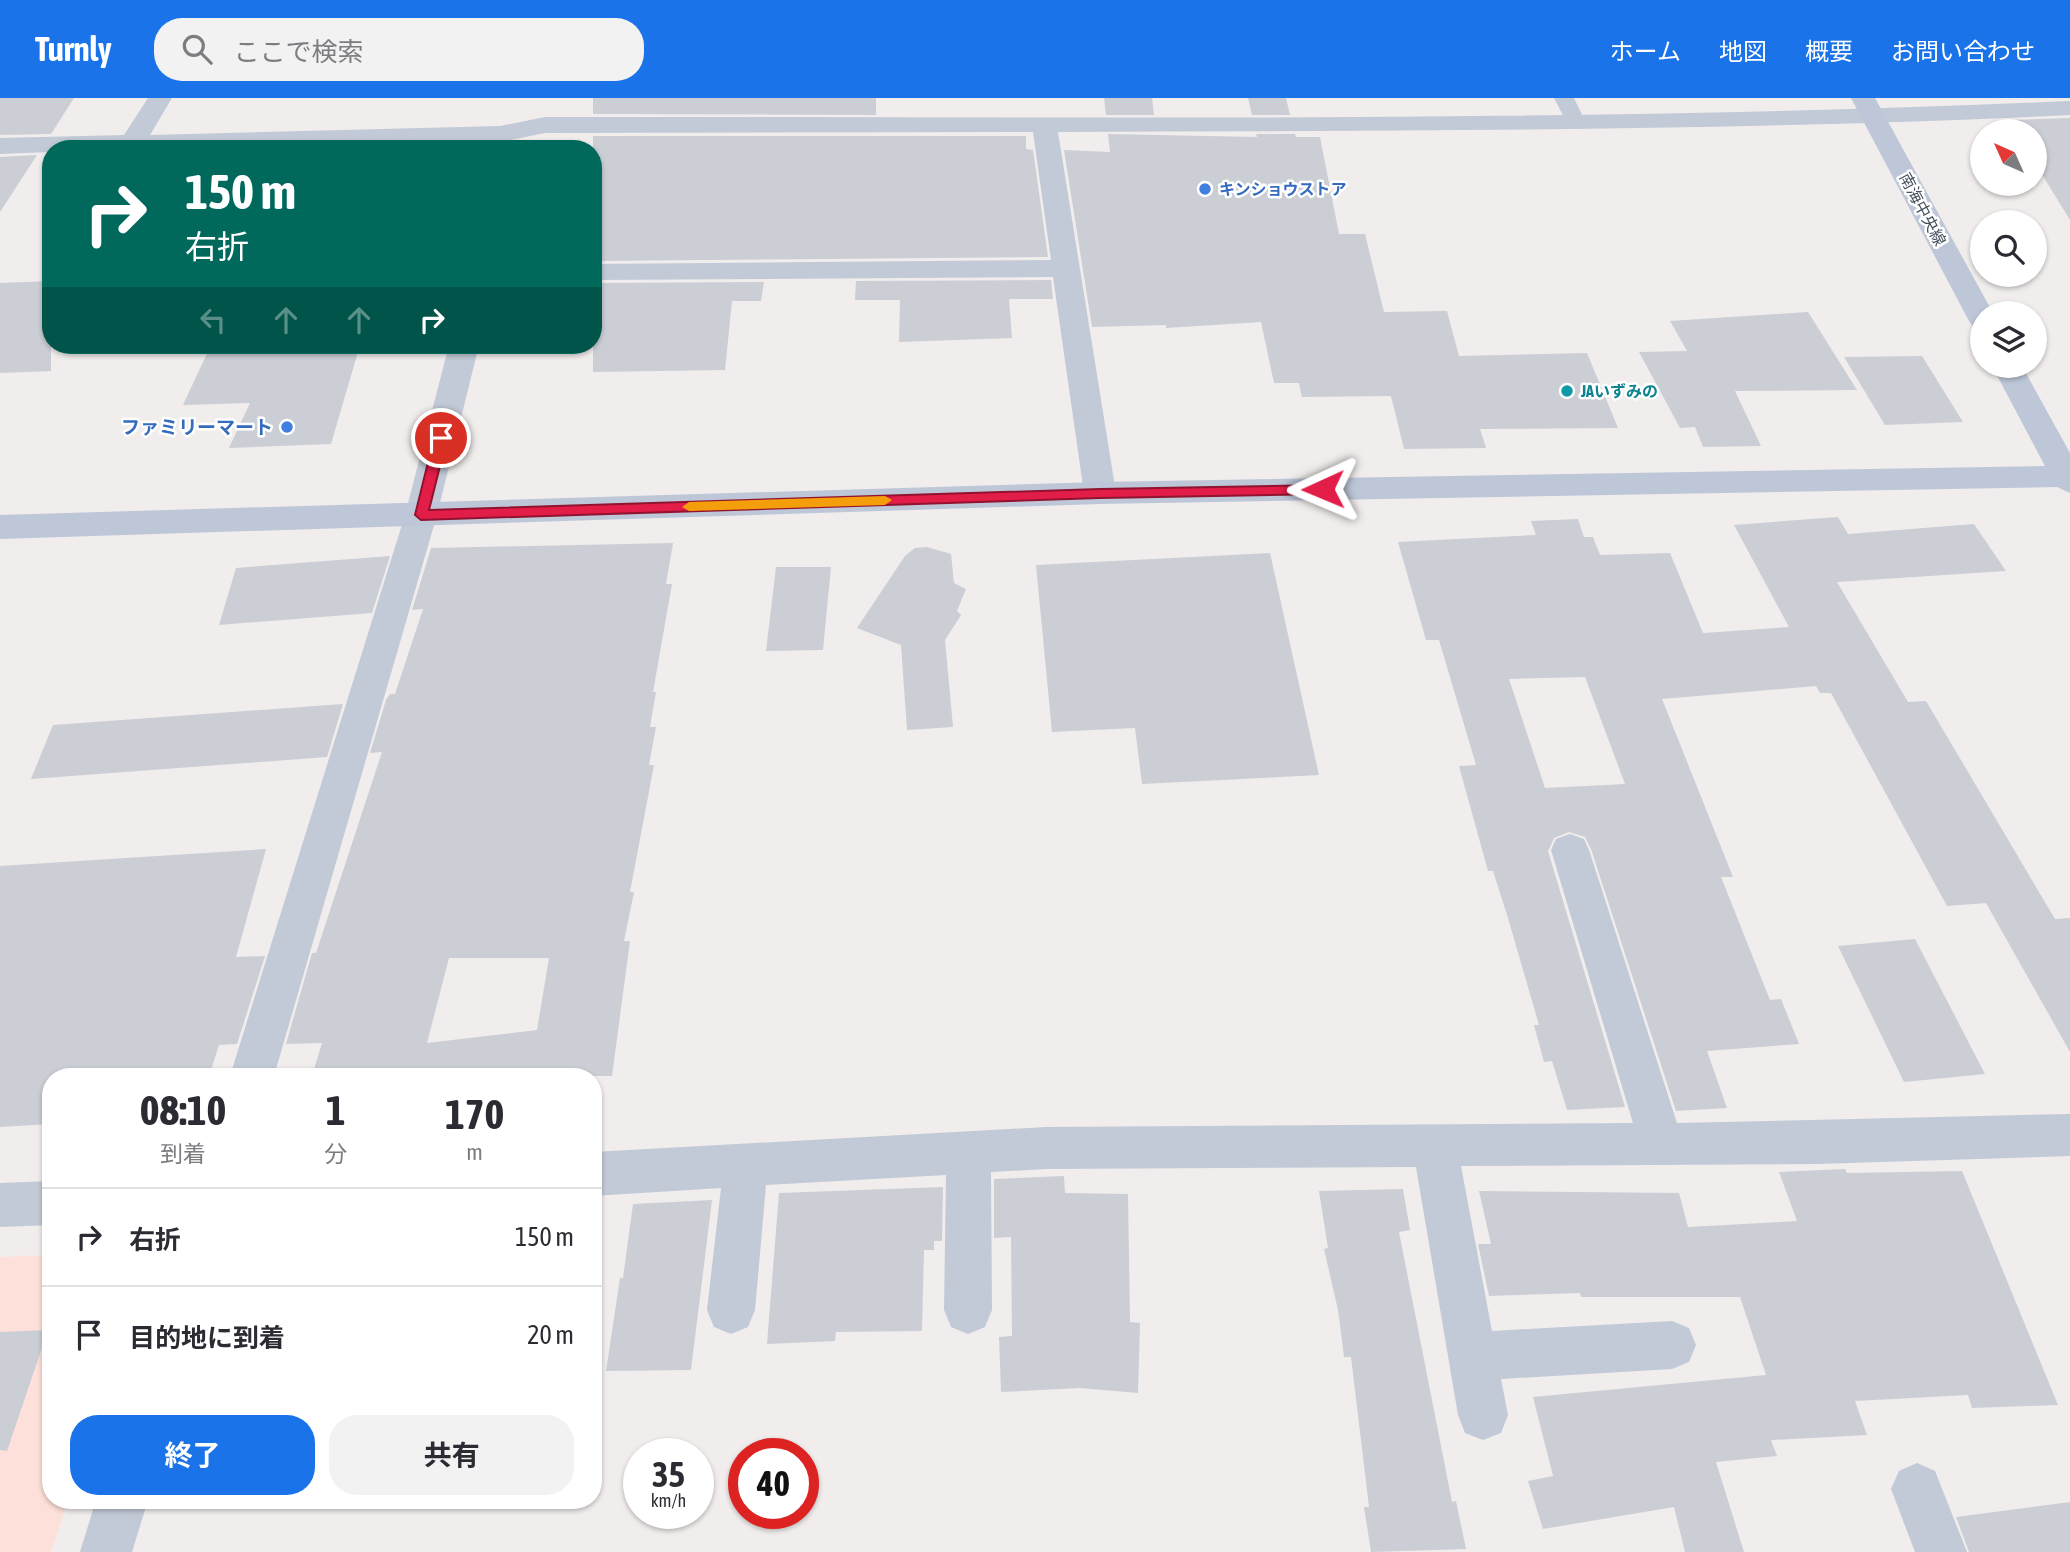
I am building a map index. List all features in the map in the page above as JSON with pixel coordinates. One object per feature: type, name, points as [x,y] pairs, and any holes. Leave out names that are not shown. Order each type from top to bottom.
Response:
[{"type":"street","points":[[134,140],[160,98]]},
{"type":"street","points":[[522,139],[534,98]]},
{"type":"street","points":[[710,126],[713,98]]},
{"type":"street","points":[[830,125],[831,98]]},
{"type":"street","points":[[255,140],[500,134],[522,139],[545,125],[1576,123],[1868,107],[2070,108]]},
{"type":"street","name":"南海中央線","points":[[1868,107],[1972,301]]},
{"type":"street","points":[[1044,123],[1100,493]]},
{"type":"street","points":[[0,146],[42,145]]},
{"type":"street","points":[[602,272],[1066,268]]},
{"type":"street","points":[[254,1068],[421,515],[462,354]]},
{"type":"street","points":[[0,527],[1100,493],[2069,478],[2014,378]]},
{"type":"street","points":[[1570,850],[1661,1143]]},
{"type":"street","points":[[602,1173],[1046,1148],[1817,1143],[2070,1135]]},
{"type":"street","points":[[1435,1146],[1483,1415]]},
{"type":"street","points":[[968,1310],[969,1153]]},
{"type":"street","points":[[731,1310],[746,1164]]},
{"type":"street","points":[[0,1205],[42,1203]]},
{"type":"street","points":[[1473,1356],[1672,1345]]},
{"type":"street","points":[[1917,1489],[1941,1552]]},
{"type":"street","points":[[106,1552],[119,1509]]},
{"type":"lane","points":[[1564,98],[1576,123]]},
{"type":"shaded area","points":[[42,1255],[42,1509],[65,1509],[51,1552],[0,1552],[0,1257]]},
{"type":"building","points":[[0,98],[74,98],[51,134],[0,135]]},
{"type":"building","points":[[593,98],[876,98],[876,115],[593,114]]},
{"type":"building","points":[[1104,98],[1152,98],[1154,115],[1106,115]]},
{"type":"building","points":[[1248,98],[1286,98],[1290,115],[1252,115]]},
{"type":"building","points":[[2070,118],[2070,220],[2048,184],[2048,119],[2040,119]]},
{"type":"building","points":[[1108,134],[1257,137],[1256,134],[1295,134],[1296,137],[1320,137],[1339,234],[1365,234],[1384,312],[1447,311],[1459,356],[1587,353],[1618,428],[1480,429],[1486,448],[1404,449],[1391,396],[1302,397],[1299,383],[1274,383],[1261,322],[1166,328],[1166,325],[1092,327],[1064,150],[1110,152]]},
{"type":"building","points":[[593,136],[1026,136],[1026,149],[1033,150],[1048,257],[602,261],[602,140],[593,140]]},
{"type":"building","points":[[37,155],[0,212],[0,157]]},
{"type":"building","points":[[1051,280],[1053,299],[1009,299],[1012,338],[899,342],[900,300],[855,300],[856,281]]},
{"type":"building","points":[[42,281],[42,354],[51,354],[51,371],[0,373],[0,283]]},
{"type":"building","points":[[764,282],[761,301],[732,301],[725,370],[593,372],[593,354],[602,354],[602,283]]},
{"type":"building","points":[[1808,312],[1857,390],[1735,391],[1761,446],[1703,447],[1695,427],[1680,428],[1639,352],[1687,351],[1670,321]]},
{"type":"building","points":[[207,354],[357,354],[331,444],[229,448],[250,403],[183,405]]},
{"type":"building","points":[[1922,356],[1963,422],[1885,425],[1844,357]]},
{"type":"building","points":[[1838,517],[1848,534],[1974,524],[2006,571],[1837,582],[1908,702],[1926,701],[2055,919],[2070,918],[2070,1052],[1986,903],[1947,906],[1831,693],[1820,693],[1816,686],[1662,699],[1733,877],[1721,877],[1770,1000],[1781,999],[1799,1044],[1707,1051],[1727,1108],[1676,1111],[1591,849],[1585,837],[1569,832],[1554,838],[1548,851],[1625,1107],[1567,1110],[1552,1061],[1544,1062],[1534,1025],[1539,1025],[1493,871],[1488,871],[1459,766],[1476,765],[1439,640],[1426,640],[1398,542],[1536,535],[1531,521],[1578,519],[1584,537],[1593,537],[1600,555],[1670,553],[1703,633],[1789,627],[1734,525]],"holes":[[[1585,677],[1625,784],[1545,788],[1509,679]]]},
{"type":"building","points":[[673,543],[666,584],[672,584],[653,692],[656,692],[650,727],[656,727],[649,765],[654,765],[630,892],[634,892],[624,941],[630,941],[612,1076],[602,1076],[602,1068],[314,1068],[322,1043],[286,1044],[312,953],[316,953],[382,752],[370,753],[386,700],[390,694],[395,694],[423,609],[412,610],[431,548]],"holes":[[[449,958],[549,958],[537,1030],[427,1043]]]},
{"type":"building","points":[[927,547],[951,554],[954,583],[966,589],[957,611],[961,615],[945,640],[953,727],[907,730],[901,645],[857,628],[905,556],[915,548]]},
{"type":"building","points":[[1270,553],[1319,775],[1142,784],[1135,728],[1052,732],[1036,565]]},
{"type":"building","points":[[390,556],[372,613],[219,625],[236,568]]},
{"type":"building","points":[[776,567],[831,567],[823,650],[766,651]]},
{"type":"building","points":[[343,704],[327,757],[31,779],[53,725]]},
{"type":"building","points":[[266,849],[236,957],[265,956],[237,1044],[219,1045],[212,1068],[42,1068],[42,1125],[0,1127],[0,866]]},
{"type":"building","points":[[1915,939],[1985,1074],[1904,1082],[1838,946]]},
{"type":"building","points":[[1845,1169],[1847,1173],[1962,1171],[2058,1405],[1972,1408],[1968,1395],[1855,1401],[1867,1435],[1771,1440],[1777,1456],[1716,1462],[1744,1552],[1685,1552],[1674,1507],[1543,1529],[1528,1481],[1553,1476],[1533,1397],[1766,1375],[1740,1297],[1581,1297],[1580,1293],[1489,1296],[1478,1244],[1491,1244],[1479,1191],[1679,1193],[1688,1227],[1797,1221],[1779,1172]]},
{"type":"building","points":[[1064,1176],[1065,1193],[1128,1194],[1130,1322],[1140,1323],[1138,1393],[1080,1388],[1001,1392],[999,1337],[1012,1336],[1011,1237],[994,1238],[994,1179]]},
{"type":"building","points":[[943,1187],[942,1241],[934,1241],[934,1250],[924,1250],[922,1331],[836,1332],[835,1341],[767,1344],[779,1193]]},
{"type":"building","points":[[1403,1189],[1410,1230],[1399,1232],[1452,1502],[1456,1501],[1466,1549],[1371,1552],[1364,1507],[1369,1507],[1351,1357],[1344,1357],[1338,1310],[1324,1249],[1328,1248],[1319,1191]]},
{"type":"building","points":[[712,1200],[691,1370],[606,1371],[633,1204]]},
{"type":"building","points":[[42,1330],[42,1348],[7,1451],[0,1450],[0,1332]]},
{"type":"building","points":[[2070,1502],[2070,1552],[1969,1552],[1956,1517]]},
{"type":"slow traffic","points":[[689,507],[885,500]]},
{"type":"place","name":"キンショウストア","points":[[1205,189]]},
{"type":"place","name":"JAいずみの","points":[[1567,391]]},
{"type":"place","name":"ファミリーマート","points":[[287,427]]},
{"type":"route","points":[[441,438],[421,515],[1100,493],[1323,489]]}]
